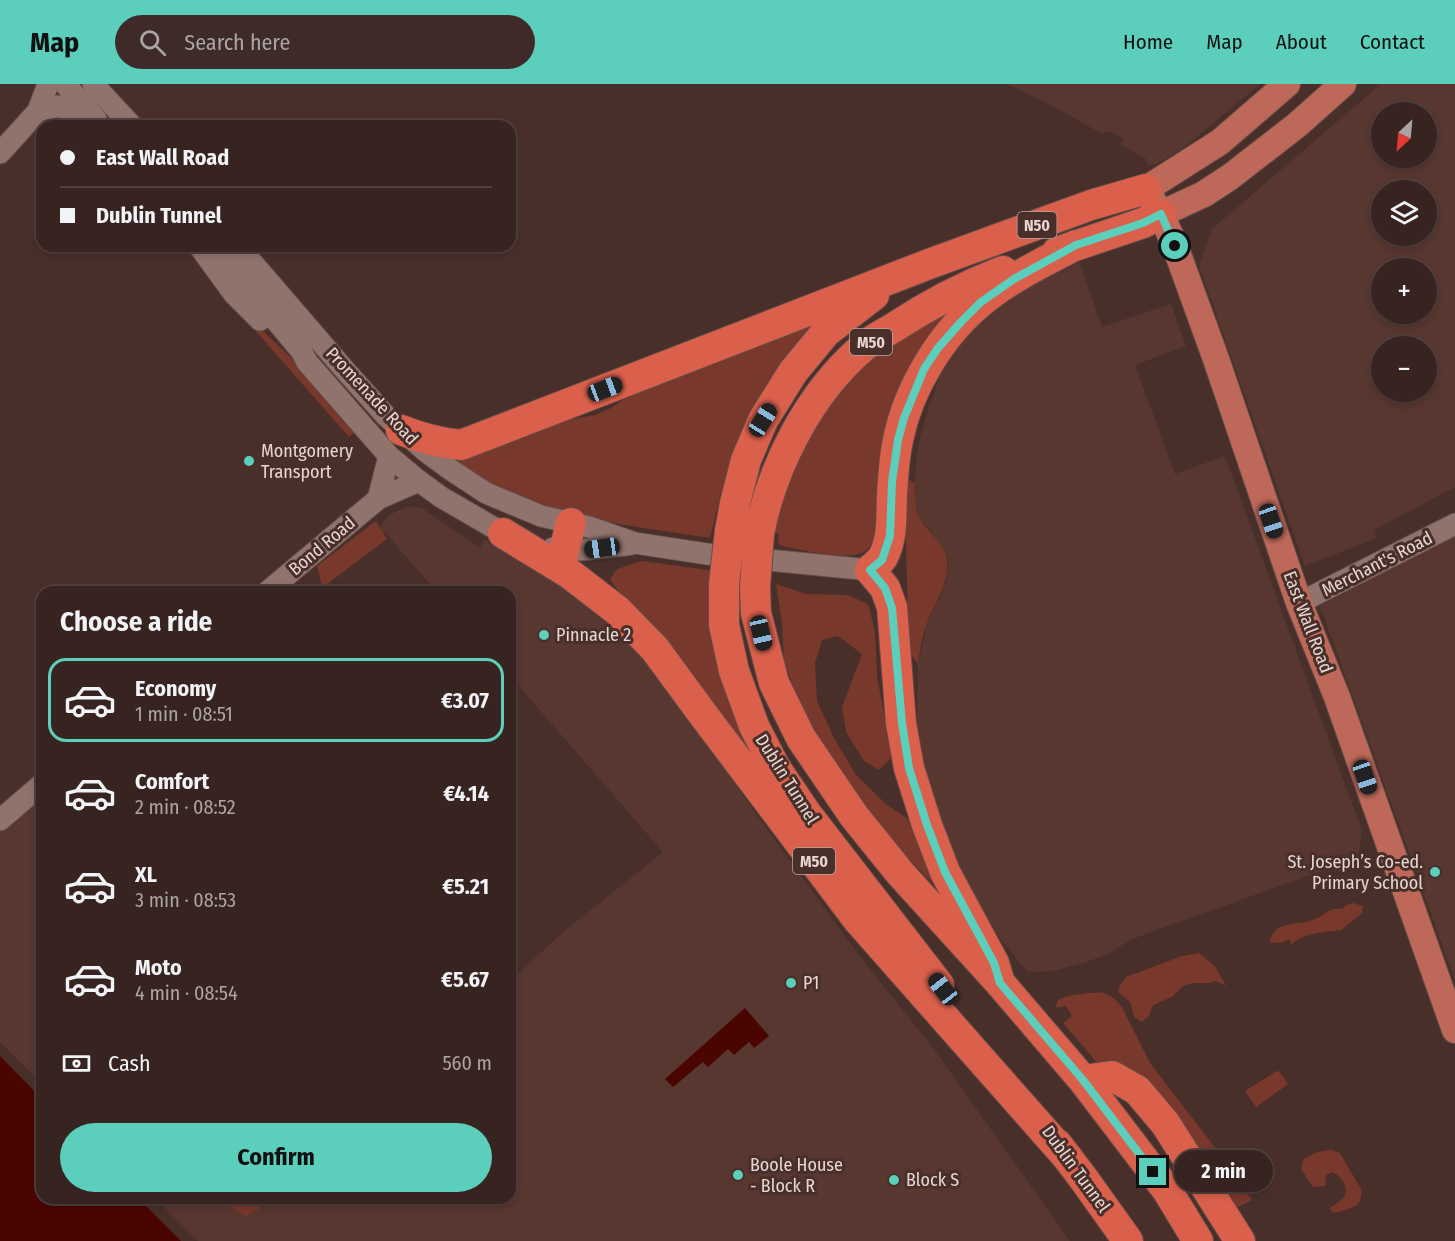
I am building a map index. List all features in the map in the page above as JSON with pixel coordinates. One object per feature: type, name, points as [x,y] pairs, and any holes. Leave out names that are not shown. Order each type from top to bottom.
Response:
[{"type":"highway","name":"N50","points":[[929,264],[1091,205],[1146,189]]},
{"type":"highway","name":"N50","points":[[1076,245],[1143,223],[1161,214]]},
{"type":"highway","points":[[870,570],[882,560],[890,536],[892,482],[898,440],[904,418],[924,369],[938,348],[981,302],[1014,279],[1076,245]]},
{"type":"highway","name":"Dublin Tunnel","points":[[1076,245],[983,279],[941,299],[863,347],[826,384],[795,434],[775,479],[763,518],[759,534],[755,587],[756,613],[774,683],[801,738],[854,816],[900,873],[1000,983],[1083,1080],[1167,1190],[1198,1241]]},
{"type":"highway","points":[[395,443],[419,437],[461,445],[929,264]]},
{"type":"highway","name":"Dublin Tunnel","points":[[929,264],[876,294],[826,332],[792,372],[763,420],[746,460],[735,502],[724,584],[724,625],[734,671],[754,726],[806,813],[995,1057],[1128,1241]]},
{"type":"highway","name":"M50","points":[[503,532],[565,547],[570,574],[618,612],[655,649],[858,920],[1068,1158]]},
{"type":"highway","name":"M50","points":[[870,570],[885,588],[892,608],[895,662],[909,768],[945,872],[990,956],[1000,983]]},
{"type":"highway","points":[[1083,1080],[1112,1076],[1137,1090],[1165,1123],[1240,1241]]},
{"type":"main road","points":[[1146,189],[1220,142],[1287,84]]},
{"type":"main road","points":[[1161,214],[1204,194],[1230,177],[1297,125],[1343,84]]},
{"type":"main road","name":"East Wall Road","points":[[1146,189],[1161,214],[1175,246],[1299,603],[1337,697],[1455,1030]]},
{"type":"street","points":[[0,153],[38,111],[48,84]]},
{"type":"street","points":[[65,84],[96,120]]},
{"type":"street","points":[[93,84],[126,120]]},
{"type":"street","points":[[38,111],[59,106],[88,120]]},
{"type":"street","name":"Promenade Road","points":[[203,252],[234,294],[297,357],[307,362],[395,443],[424,450],[486,493],[541,516],[565,547],[585,550],[635,543],[707,554],[870,570]]},
{"type":"street","name":"Promenade Road","points":[[219,252],[302,352],[307,362]]},
{"type":"street","name":"Promenade Road","points":[[243,252],[386,416],[395,443],[419,481],[441,497],[503,532]]},
{"type":"street","points":[[378,498],[395,443]]},
{"type":"street","name":"Bond Road","points":[[274,586],[378,498],[419,481]]},
{"type":"street","name":"Merchant's Road","points":[[1299,603],[1455,524]]},
{"type":"street","points":[[0,820],[36,789]]},
{"type":"shaded area","points":[[1008,84],[1260,84],[1182,149],[1148,166],[1146,159],[1121,145],[1124,139],[1109,131],[1102,134]]},
{"type":"shaded area","points":[[1381,84],[1455,84],[1455,487],[1374,530],[1377,538],[1305,566],[1199,266],[1212,229]]},
{"type":"shaded area","points":[[1080,263],[1102,327],[1171,304],[1186,346],[1135,365],[1175,474],[1225,456],[1362,831],[1358,858],[1132,939],[1108,954],[1081,964],[1053,971],[1036,972],[1027,971],[1021,964],[994,931],[977,903],[960,872],[948,843],[925,772],[917,719],[918,664],[927,623],[946,581],[948,566],[944,551],[918,516],[914,483],[918,446],[925,419],[940,376],[952,355],[975,327],[995,310],[1040,281]]},
{"type":"shaded area","points":[[968,293],[882,468],[873,541],[868,548],[861,553],[838,555],[778,545],[779,534],[772,533],[789,474],[820,416],[862,362]]},
{"type":"shaded area","points":[[243,312],[301,367],[357,431],[349,437],[240,313]]},
{"type":"shaded area","points":[[828,318],[730,465],[710,538],[611,523],[546,507],[514,496],[457,463],[562,421],[595,415],[642,390]]},
{"type":"shaded area","points":[[904,476],[914,483],[918,515],[942,547],[947,563],[945,581],[925,628],[918,664],[909,652]]},
{"type":"shaded area","points":[[409,506],[422,508],[480,548],[484,540],[587,601],[633,646],[714,752],[858,954],[931,1045],[1070,1241],[198,1241],[161,1204],[516,1204],[516,975],[562,933],[663,852],[516,683],[516,586],[432,586],[380,527],[389,515]]},
{"type":"shaded area","points":[[376,521],[387,539],[327,586],[322,586],[317,566]]},
{"type":"shaded area","points":[[1455,536],[1455,980],[1320,606]]},
{"type":"shaded area","points":[[642,561],[708,570],[712,573],[752,752],[740,750],[610,579],[617,569]]},
{"type":"shaded area","points":[[776,584],[806,594],[848,595],[868,604],[875,631],[877,676],[892,757],[879,770],[864,761],[846,732],[842,707],[862,654],[838,636],[822,640],[815,663],[817,701],[834,738],[856,775],[887,805],[917,828],[943,894],[879,828],[832,767],[802,711],[784,661],[782,623]]},
{"type":"shaded area","points":[[36,799],[36,1078],[0,1042],[0,832],[4,824]]},
{"type":"shaded area","points":[[1353,903],[1363,906],[1362,913],[1342,930],[1308,935],[1291,945],[1290,939],[1280,943],[1269,942],[1275,931],[1281,927],[1311,921],[1330,910],[1342,909]]},
{"type":"shaded area","points":[[1199,953],[1215,966],[1226,986],[1216,981],[1183,986],[1172,997],[1153,1005],[1149,1016],[1142,1022],[1134,1017],[1130,1002],[1118,992],[1126,977],[1182,956]]},
{"type":"shaded area","points":[[1102,992],[1114,998],[1122,1007],[1150,1063],[1223,1158],[1217,1163],[1234,1187],[1240,1183],[1252,1200],[1230,1211],[1197,1166],[1209,1160],[1202,1150],[1190,1153],[1099,1065],[1063,1023],[1072,1016],[1066,1006],[1055,1008],[1058,1000],[1074,995]]},
{"type":"shaded area","points":[[745,1008],[769,1036],[754,1048],[749,1042],[734,1055],[728,1049],[708,1067],[703,1062],[673,1087],[665,1079]]},
{"type":"shaded area","points":[[0,1056],[36,1093],[36,1204],[144,1204],[181,1241],[0,1241]]},
{"type":"shaded area","points":[[1279,1071],[1288,1084],[1256,1107],[1245,1091]]},
{"type":"shaded area","points":[[1332,1150],[1340,1153],[1362,1191],[1360,1201],[1356,1206],[1333,1213],[1330,1208],[1345,1194],[1346,1190],[1342,1180],[1333,1172],[1326,1175],[1325,1186],[1313,1187],[1301,1169],[1303,1159],[1317,1152]]},
{"type":"shaded area","points":[[228,1204],[261,1204],[260,1208],[246,1216]]},
{"type":"place","name":"Montgomery Transport","points":[[249,461]]},
{"type":"place","name":"Pinnacle 2","points":[[544,635]]},
{"type":"place","name":"St. Joseph’s Co-ed. Primary School","points":[[1435,872]]},
{"type":"place","name":"P1","points":[[791,983]]},
{"type":"place","name":"Boole House - Block R","points":[[738,1175]]},
{"type":"place","name":"Block S","points":[[894,1180]]},
{"type":"route","points":[[1153,1172],[1083,1080],[1000,983],[994,963],[945,872],[909,768],[895,662],[892,608],[885,588],[870,570],[882,560],[890,536],[892,482],[898,440],[904,418],[924,369],[938,348],[961,322],[981,302],[1014,279],[1076,245],[1143,223],[1161,214],[1175,246]]}]
